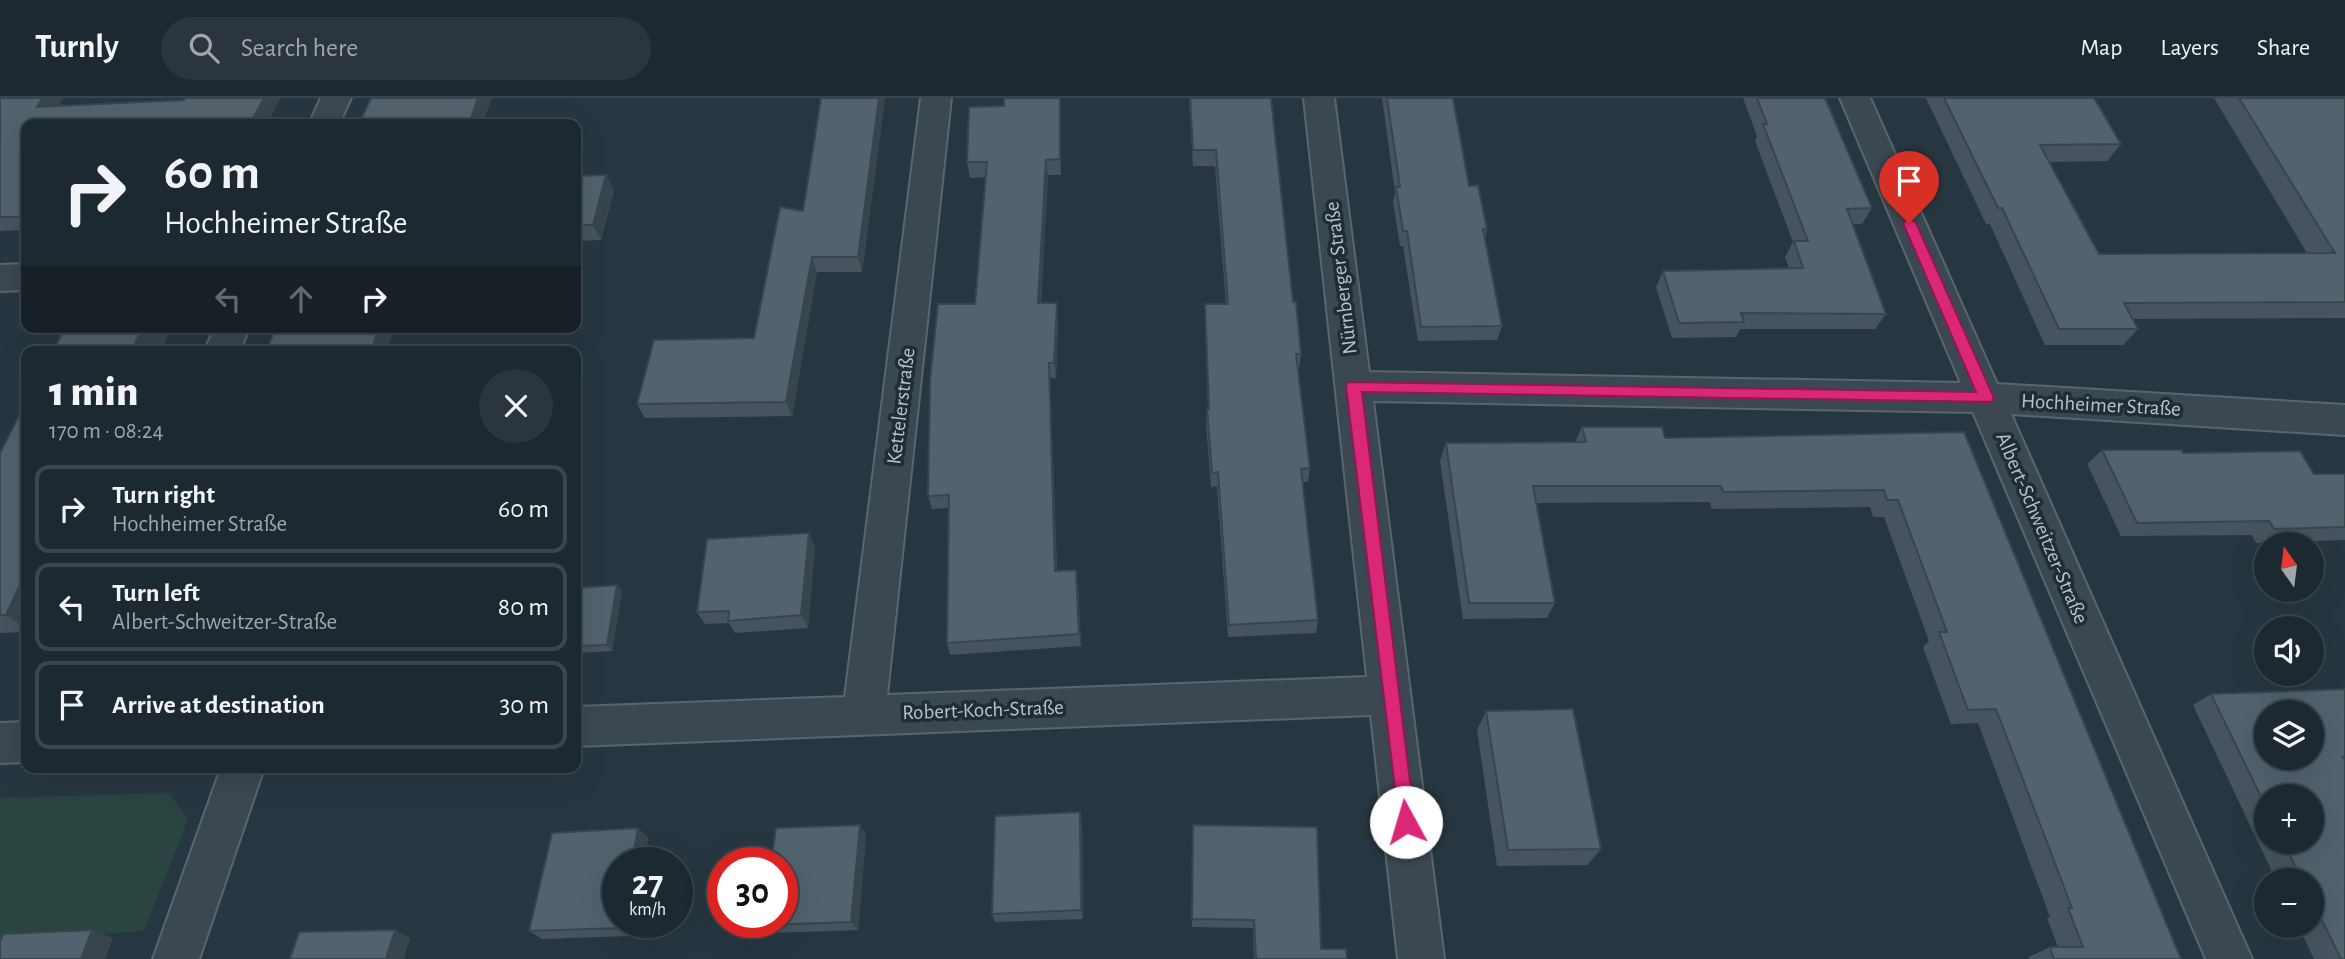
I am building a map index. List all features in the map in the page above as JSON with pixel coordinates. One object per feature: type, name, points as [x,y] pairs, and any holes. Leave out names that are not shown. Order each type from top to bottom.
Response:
[{"type":"street","points":[[326,119],[336,98]]},
{"type":"street","name":"Kettelerstraße","points":[[864,715],[936,98]]},
{"type":"street","name":"Nürnberger Straße","points":[[1319,98],[1421,959]]},
{"type":"street","name":"Albert-Schweitzer-Straße","points":[[1855,98],[2229,959]]},
{"type":"street","points":[[0,278],[21,277]]},
{"type":"street","name":"Hochheimer Straße","points":[[1354,386],[1986,398],[2345,420]]},
{"type":"street","name":"Robert-Koch-Straße","points":[[581,727],[1389,695]]},
{"type":"street","points":[[0,743],[21,742]]},
{"type":"street","points":[[176,959],[241,773]]},
{"type":"green space","points":[[169,793],[188,819],[144,931],[25,939],[0,959],[0,798]]},
{"type":"building","points":[[0,98],[43,98],[37,107],[185,98],[264,98],[253,119],[21,119],[21,217],[0,217]]},
{"type":"building","points":[[371,98],[478,98],[471,119],[361,119]]},
{"type":"building","points":[[821,98],[879,98],[858,257],[812,257],[786,402],[637,404],[654,340],[754,338],[780,207],[803,211]]},
{"type":"building","points":[[1004,98],[1060,98],[1060,159],[1046,160],[1038,303],[1057,303],[1054,363],[1049,363],[1055,571],[1076,570],[1079,634],[947,643],[949,495],[928,496],[930,380],[938,304],[975,304],[987,162],[967,162],[969,107],[1004,106]]},
{"type":"building","points":[[1190,98],[1271,98],[1301,354],[1296,354],[1310,468],[1301,469],[1318,620],[1229,625],[1218,472],[1212,473],[1207,409],[1205,304],[1228,304],[1216,150],[1193,150]]},
{"type":"building","points":[[1387,98],[1453,98],[1469,186],[1478,185],[1487,229],[1483,229],[1502,326],[1421,327],[1407,231],[1403,231],[1396,187],[1400,187]]},
{"type":"building","points":[[1757,98],[1825,98],[1872,208],[1847,209],[1886,314],[1741,313],[1744,322],[1679,323],[1663,271],[1803,268],[1794,241],[1808,241],[1763,124],[1767,124]]},
{"type":"building","points":[[1944,98],[2094,98],[2121,144],[2040,145],[2099,254],[2335,253],[2239,98],[2345,98],[2345,302],[2124,303],[2138,329],[2059,329],[2002,208],[1998,208]]},
{"type":"building","points":[[606,175],[593,225],[581,225],[581,176]]},
{"type":"building","points":[[62,333],[140,333],[134,346],[56,346]]},
{"type":"building","points":[[274,333],[377,333],[373,346],[268,346]]},
{"type":"building","points":[[21,412],[21,583],[6,615],[0,615],[0,453]]},
{"type":"building","points":[[1582,427],[1662,427],[1665,438],[1964,432],[2181,959],[2054,959],[2050,947],[2083,947],[2068,908],[2072,908],[1996,709],[1968,710],[1939,632],[1947,632],[1898,500],[1887,500],[1884,490],[1723,492],[1721,486],[1533,486],[1555,603],[1469,603],[1446,443],[1586,442]]},
{"type":"building","points":[[2102,450],[2182,450],[2183,453],[2300,451],[2314,474],[2345,474],[2345,527],[2274,529],[2269,521],[2137,523]]},
{"type":"building","points":[[809,533],[801,615],[728,621],[729,611],[697,612],[707,539]]},
{"type":"building","points":[[617,585],[607,645],[581,646],[581,588]]},
{"type":"building","points":[[2345,689],[2345,959],[2341,959],[2324,924],[2324,868],[2296,868],[2289,854],[2324,854],[2324,784],[2255,784],[2211,694]]},
{"type":"building","points":[[1573,709],[1601,849],[1508,850],[1486,711]]},
{"type":"building","points":[[1080,812],[1081,910],[992,914],[995,816]]},
{"type":"building","points":[[860,825],[851,922],[798,924],[798,847],[773,847],[776,828]]},
{"type":"building","points":[[1193,825],[1317,827],[1321,949],[1346,949],[1347,959],[1256,959],[1254,920],[1192,919]]},
{"type":"building","points":[[638,828],[635,847],[602,847],[602,929],[529,931],[552,833]]},
{"type":"building","points":[[92,930],[81,959],[0,959],[3,934]]},
{"type":"building","points":[[395,930],[386,959],[290,959],[299,932]]},
{"type":"route","points":[[1406,822],[1354,386],[1986,398],[1909,223]]}]
